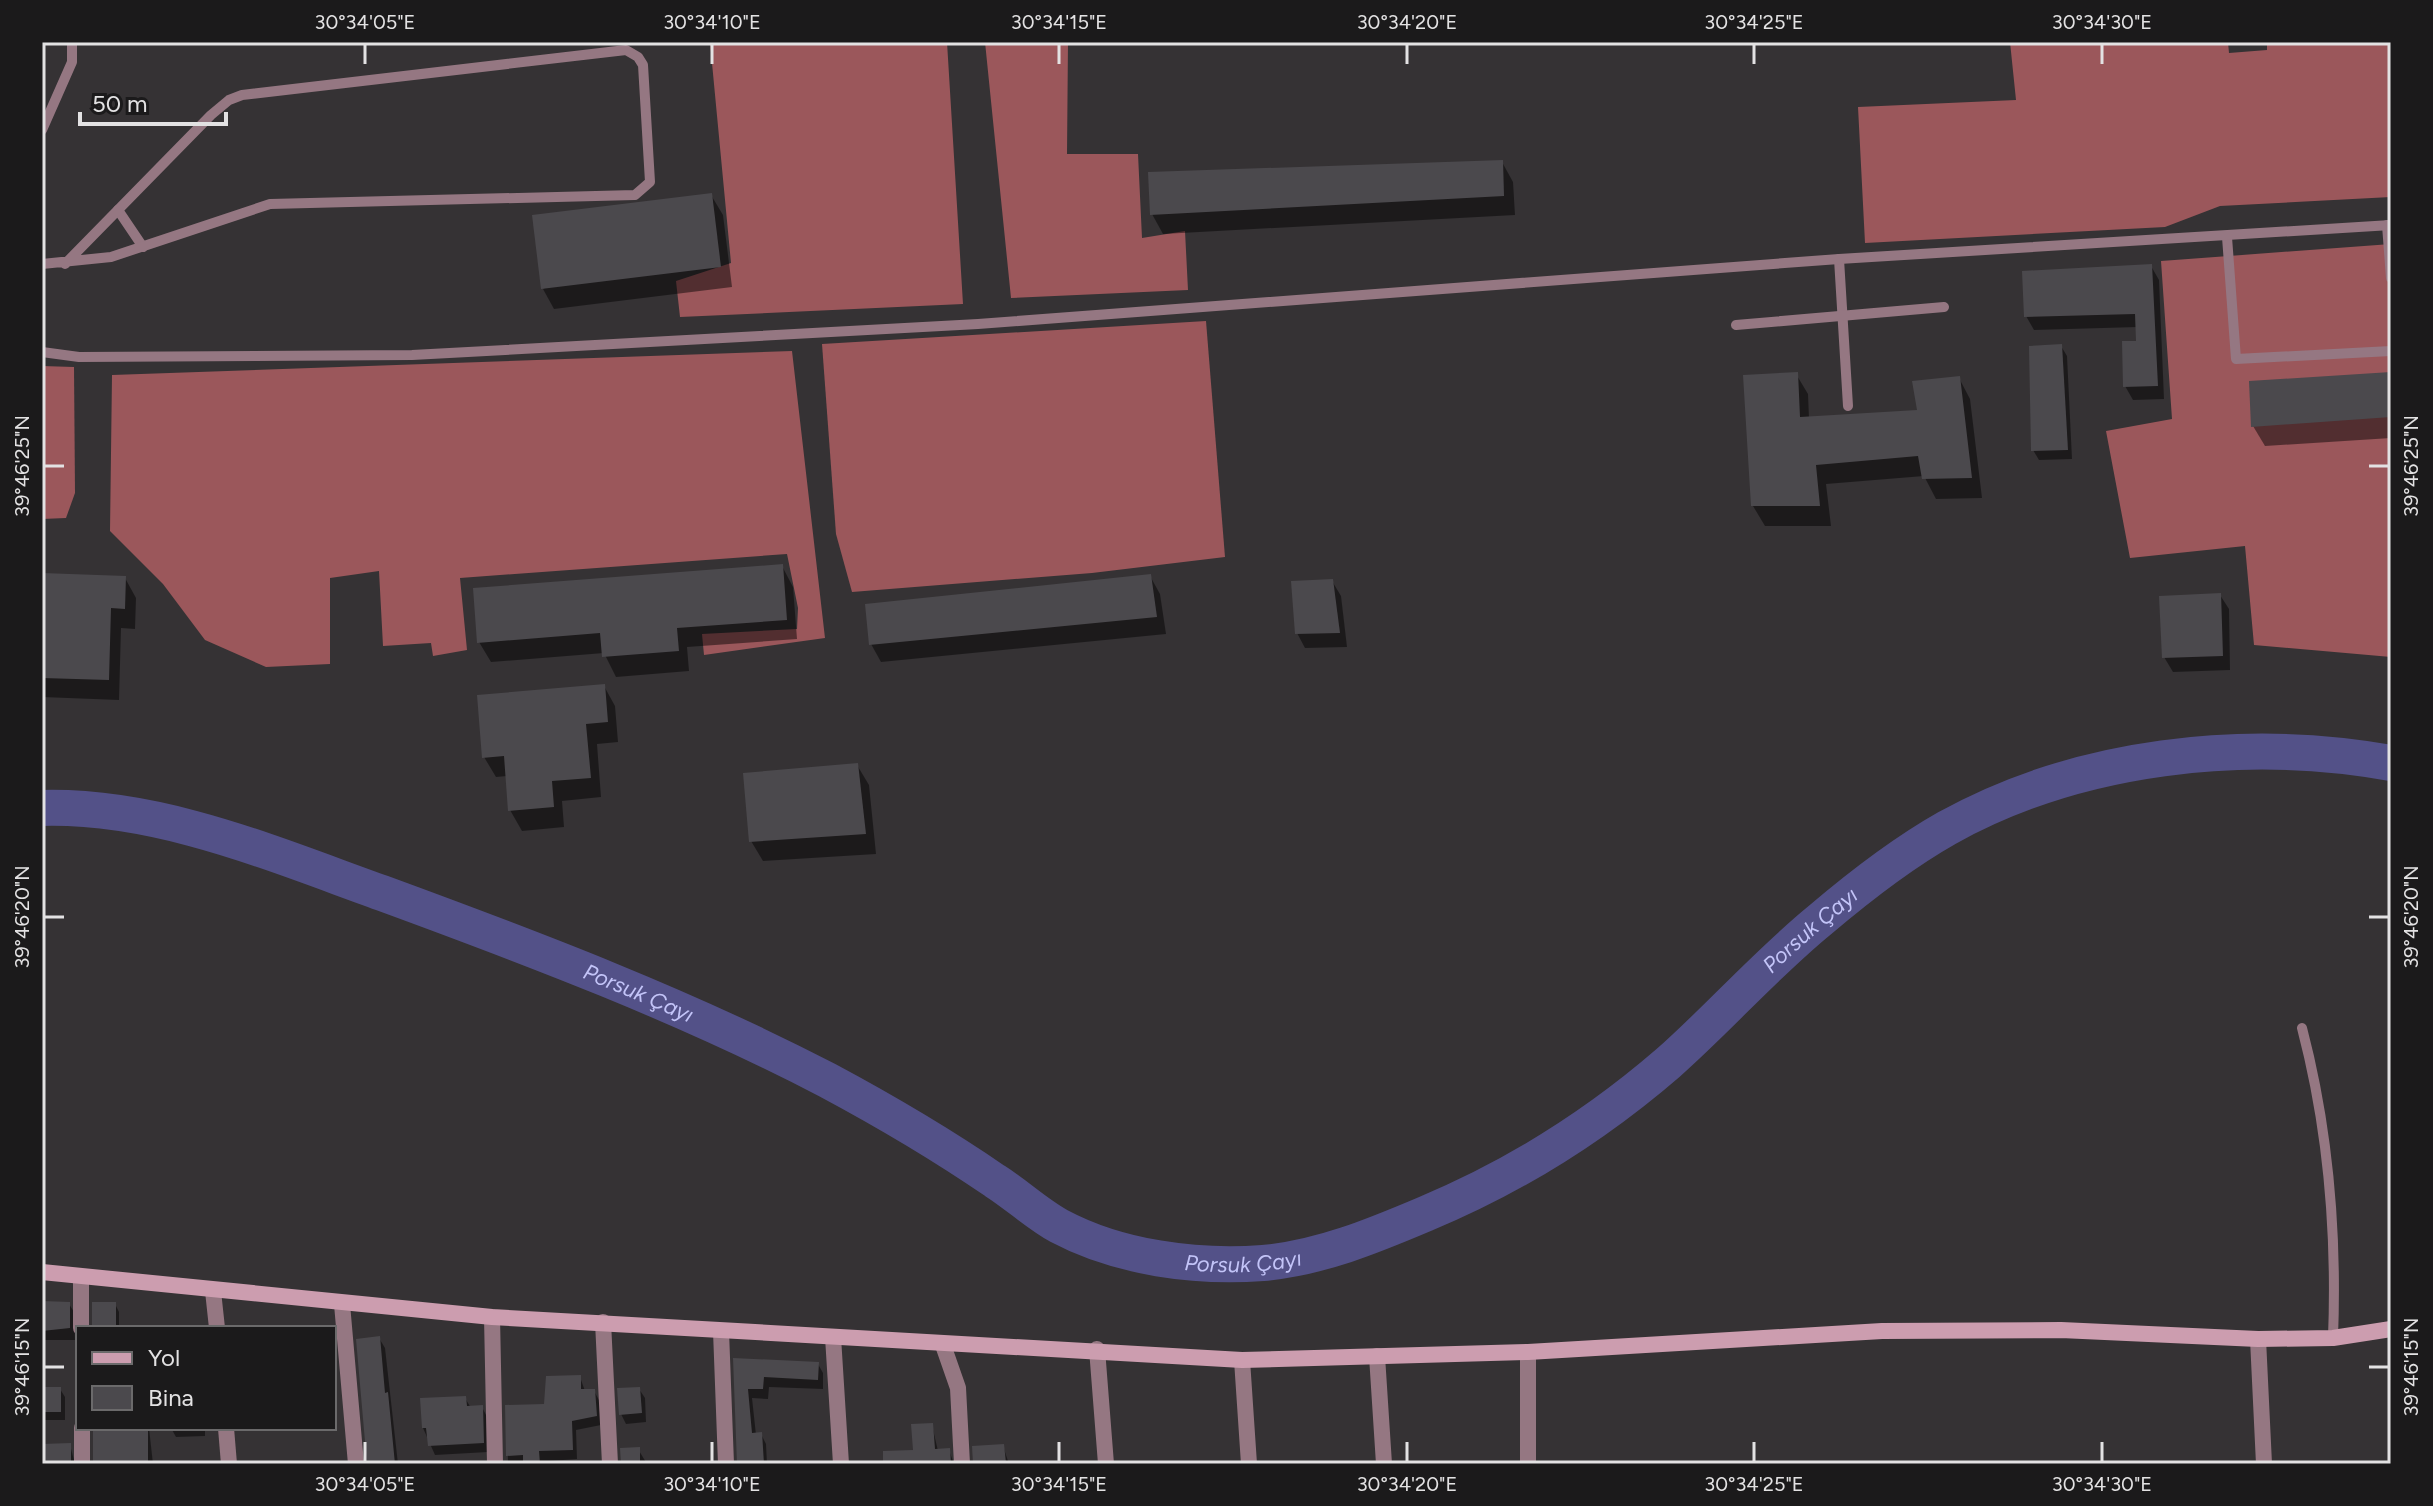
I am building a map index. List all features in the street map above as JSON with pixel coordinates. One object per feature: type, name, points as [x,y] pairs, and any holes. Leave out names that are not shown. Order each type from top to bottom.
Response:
[{"type":"street","points":[[42,1272],[492,1317],[943,1345],[1097,1349],[1242,1360],[1528,1352],[1882,1331],[2061,1330],[2258,1339],[2333,1338],[2391,1329]]},
{"type":"street","points":[[81,1277],[81,1326]]},
{"type":"street","points":[[213,1291],[217,1326]]},
{"type":"street","points":[[342,1304],[356,1464]]},
{"type":"street","points":[[492,1317],[495,1464]]},
{"type":"street","points":[[603,1322],[610,1464]]},
{"type":"street","points":[[721,1331],[726,1464]]},
{"type":"street","points":[[833,1337],[841,1464]]},
{"type":"street","points":[[2258,1339],[2264,1464]]},
{"type":"street","points":[[943,1345],[958,1388],[962,1464]]},
{"type":"street","points":[[1097,1349],[1106,1464]]},
{"type":"street","points":[[1528,1352],[1528,1464]]},
{"type":"street","points":[[1377,1356],[1384,1464]]},
{"type":"street","points":[[1242,1360],[1249,1464]]},
{"type":"street","points":[[82,1430],[82,1464]]},
{"type":"street","points":[[226,1430],[229,1464]]},
{"type":"lane","points":[[42,130],[72,62],[72,42]]},
{"type":"lane","points":[[42,264],[65,264],[111,257],[270,204],[635,195],[650,182],[643,65],[626,50],[242,95],[229,100],[211,115],[65,264]]},
{"type":"lane","points":[[118,210],[143,247]]},
{"type":"lane","points":[[42,352],[79,357],[428,354],[978,324],[1839,259],[2389,225],[2391,278]]},
{"type":"lane","points":[[2227,237],[2236,359],[2391,351]]},
{"type":"lane","points":[[1839,259],[1848,406]]},
{"type":"lane","points":[[1736,325],[1944,307]]},
{"type":"lane","points":[[2302,1028],[2319,1099],[2330,1175],[2334,1253],[2333,1338]]},
{"type":"shaded area","points":[[710,42],[947,42],[963,304],[680,317],[676,281],[731,263]]},
{"type":"shaded area","points":[[985,42],[1068,42],[1067,154],[1138,154],[1142,238],[1185,231],[1188,290],[1011,298]]},
{"type":"shaded area","points":[[2010,42],[2228,42],[2229,53],[2267,50],[2267,42],[2391,42],[2391,197],[2220,206],[2165,227],[1865,243],[1858,107],[2016,100]]},
{"type":"shaded area","points":[[2391,244],[2391,657],[2254,645],[2245,546],[2130,558],[2106,431],[2172,419],[2161,261]]},
{"type":"shaded area","points":[[1206,321],[1225,557],[1092,573],[852,592],[836,534],[822,344]]},
{"type":"shaded area","points":[[792,351],[825,638],[704,655],[702,634],[797,629],[798,608],[787,554],[460,578],[467,650],[433,656],[431,643],[383,646],[379,571],[330,578],[330,664],[266,667],[205,640],[163,584],[110,531],[112,375]]},
{"type":"shaded area","points":[[42,366],[74,367],[75,493],[66,518],[42,519]]},
{"type":"building","points":[[1503,160],[1504,196],[1150,215],[1148,172]]},
{"type":"building","points":[[712,193],[721,267],[541,289],[532,215]]},
{"type":"building","points":[[2152,264],[2158,386],[2123,387],[2122,341],[2136,341],[2135,314],[2024,317],[2022,271]]},
{"type":"building","points":[[2062,344],[2068,450],[2031,451],[2029,346]]},
{"type":"building","points":[[1798,372],[1800,417],[1917,410],[1912,381],[1960,376],[1972,478],[1922,479],[1918,456],[1816,465],[1820,506],[1751,506],[1743,375]]},
{"type":"building","points":[[2391,372],[2391,417],[2251,427],[2249,381]]},
{"type":"building","points":[[783,564],[787,620],[677,628],[679,651],[602,657],[600,633],[477,643],[473,588]]},
{"type":"building","points":[[42,573],[126,576],[125,609],[111,608],[109,680],[42,678]]},
{"type":"building","points":[[1151,574],[1157,617],[869,645],[865,604]]},
{"type":"building","points":[[1333,579],[1340,633],[1295,634],[1291,581]]},
{"type":"building","points":[[2221,593],[2223,656],[2162,658],[2159,596]]},
{"type":"building","points":[[605,684],[608,722],[586,724],[591,778],[552,781],[554,807],[508,811],[504,756],[482,758],[477,695]]},
{"type":"building","points":[[858,763],[866,834],[749,842],[743,773]]},
{"type":"building","points":[[42,1301],[70,1302],[70,1328],[42,1331]]},
{"type":"building","points":[[92,1302],[116,1302],[116,1326],[92,1326]]},
{"type":"building","points":[[380,1336],[395,1464],[367,1464],[356,1339]]},
{"type":"building","points":[[733,1358],[819,1362],[818,1380],[764,1377],[763,1389],[748,1389],[752,1433],[762,1432],[764,1464],[737,1464]]},
{"type":"building","points":[[581,1375],[581,1389],[595,1389],[597,1416],[572,1421],[573,1450],[539,1451],[540,1464],[523,1464],[523,1455],[506,1456],[505,1405],[544,1404],[546,1376]]},
{"type":"building","points":[[42,1387],[61,1387],[61,1412],[42,1412]]},
{"type":"building","points":[[640,1387],[642,1413],[619,1415],[617,1388]]},
{"type":"building","points":[[466,1396],[467,1406],[483,1405],[484,1443],[428,1446],[426,1428],[422,1428],[420,1398]]},
{"type":"building","points":[[933,1423],[935,1449],[950,1448],[951,1464],[883,1464],[883,1451],[913,1450],[911,1424]]},
{"type":"building","points":[[93,1430],[148,1430],[148,1464],[93,1464]]},
{"type":"building","points":[[71,1443],[71,1464],[42,1464],[42,1444]]},
{"type":"building","points":[[1004,1444],[1006,1463],[973,1464],[972,1446]]},
{"type":"building","points":[[640,1447],[640,1464],[621,1464],[620,1448]]},
{"type":"waterway","name":"Porsuk Çayı","points":[[42,808],[86,809],[129,815],[215,835],[495,935],[719,1027],[827,1080],[933,1141],[1051,1221],[1082,1237],[1158,1258],[1237,1264],[1305,1256],[1366,1238],[1458,1199],[1522,1167],[1612,1108],[1668,1063],[1781,954],[1866,883],[1930,838],[1998,803],[2051,783],[2106,768],[2163,758],[2278,752],[2335,755],[2391,763]]}]
